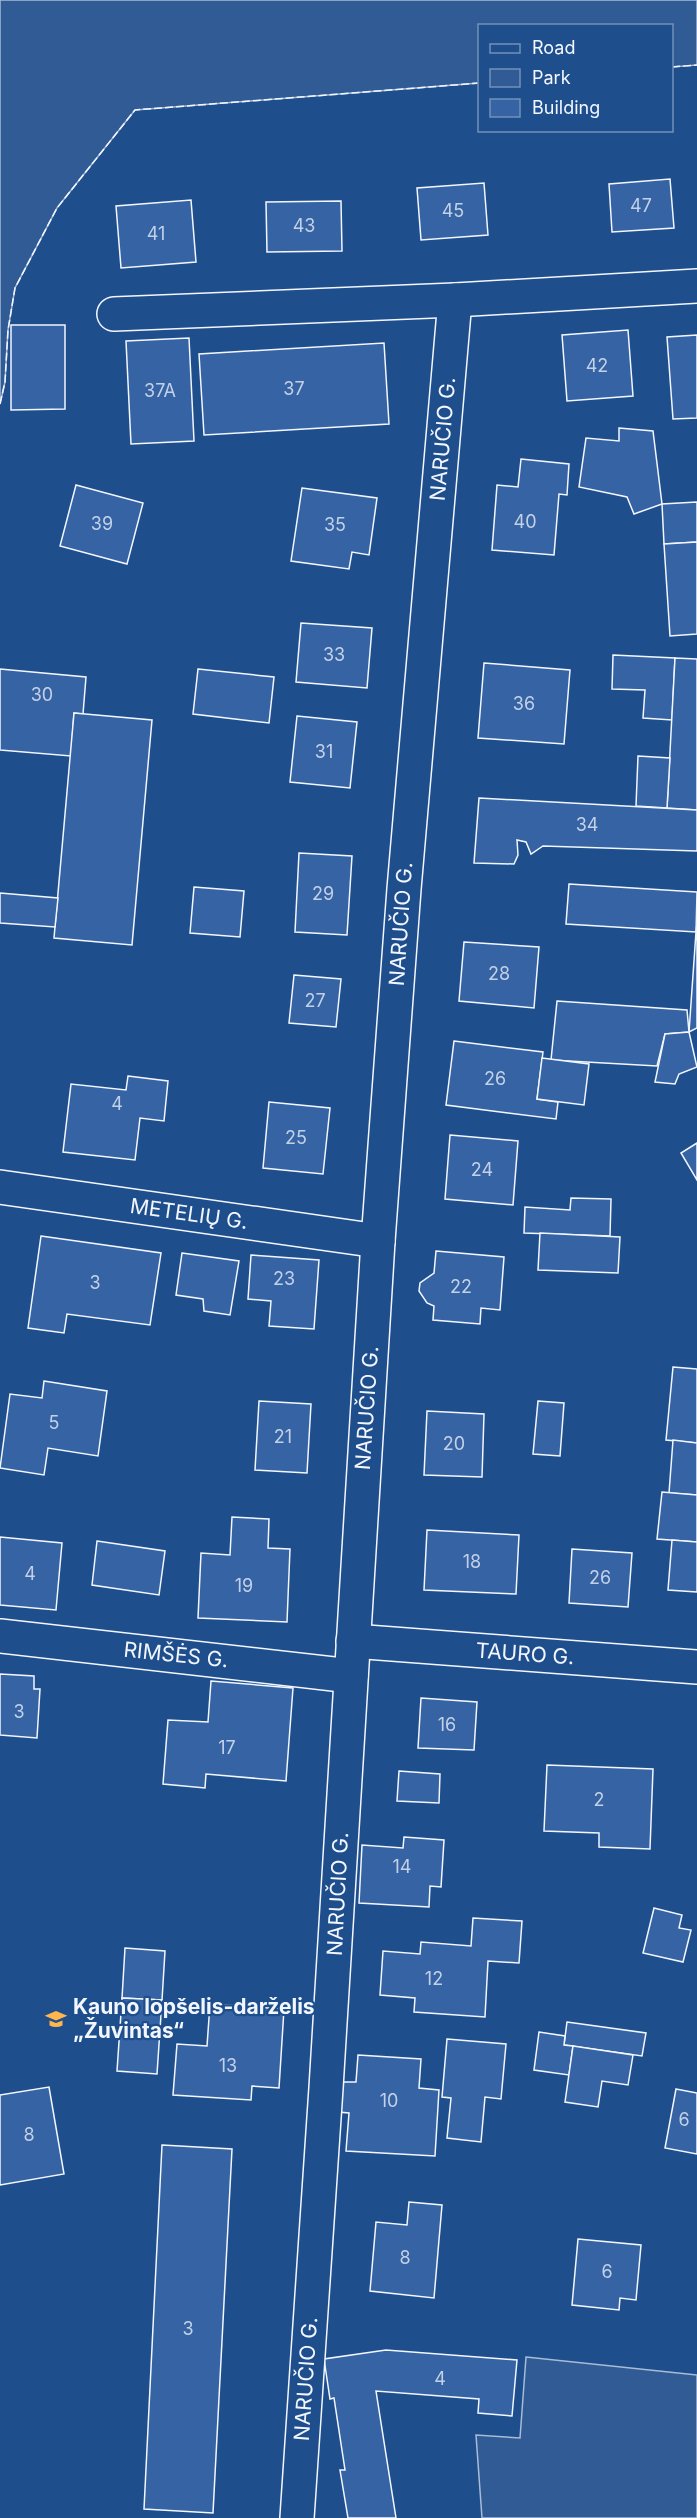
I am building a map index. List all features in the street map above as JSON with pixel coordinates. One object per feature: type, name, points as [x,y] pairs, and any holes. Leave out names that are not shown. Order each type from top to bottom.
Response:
[{"type":"street","points":[[114,314],[455,300],[697,286]]},
{"type":"street","name":"NARUČIO G.","points":[[297,2518],[378,1241],[404,889],[455,300]]},
{"type":"street","name":"METELIŲ G.","points":[[0,1187],[378,1241]]},
{"type":"street","name":"RIMŠĖS G.","points":[[0,1636],[351,1676]]},
{"type":"street","name":"TAURO G.","points":[[353,1641],[697,1667]]},
{"type":"green space","points":[[0,0],[697,0],[697,65],[673,67],[673,24],[478,24],[478,83],[135,110],[57,208],[15,288],[8,330],[5,382],[0,404]]},
{"type":"green space","points":[[526,2357],[697,2375],[697,2518],[482,2518],[476,2435],[520,2438]]},
{"type":"building","points":[[670,179],[674,228],[612,232],[609,184]]},
{"type":"building","points":[[484,183],[488,235],[421,240],[417,188]]},
{"type":"building","points":[[191,200],[196,262],[121,268],[116,206]]},
{"type":"building","points":[[341,201],[342,251],[267,252],[266,202]]},
{"type":"building","points":[[11,325],[65,325],[65,409],[11,410]]},
{"type":"building","points":[[628,330],[633,396],[567,401],[562,335]]},
{"type":"building","points":[[697,335],[697,418],[673,419],[667,337]]},
{"type":"building","points":[[189,338],[194,441],[131,444],[126,341]]},
{"type":"building","points":[[384,343],[389,424],[204,435],[199,354]]},
{"type":"building","points":[[619,428],[653,431],[662,504],[634,514],[627,497],[579,487],[586,438],[619,441]]},
{"type":"building","points":[[521,459],[569,464],[567,495],[559,494],[554,555],[492,550],[497,485],[518,487]]},
{"type":"building","points":[[76,485],[143,503],[127,564],[60,546]]},
{"type":"building","points":[[302,488],[377,498],[369,555],[352,552],[349,569],[291,561]]},
{"type":"building","points":[[697,502],[697,542],[664,544],[662,504]]},
{"type":"building","points":[[697,542],[697,634],[670,636],[664,544]]},
{"type":"building","points":[[301,623],[372,628],[367,688],[296,682]]},
{"type":"building","points":[[613,655],[675,658],[672,720],[643,718],[645,690],[612,689]]},
{"type":"building","points":[[675,658],[697,659],[697,810],[667,808]]},
{"type":"building","points":[[484,663],[570,670],[564,744],[478,738]]},
{"type":"building","points":[[0,669],[86,677],[83,714],[74,713],[71,756],[0,750]]},
{"type":"building","points":[[198,669],[274,677],[269,723],[193,714]]},
{"type":"building","points":[[74,713],[152,720],[132,945],[54,938]]},
{"type":"building","points":[[297,716],[357,722],[350,788],[290,782]]},
{"type":"building","points":[[638,756],[670,758],[667,808],[636,806]]},
{"type":"building","points":[[479,798],[697,810],[697,851],[543,846],[531,854],[526,842],[517,840],[518,855],[514,864],[474,863]]},
{"type":"building","points":[[299,853],[352,856],[347,935],[295,932]]},
{"type":"building","points":[[569,884],[697,892],[696,932],[566,924]]},
{"type":"building","points":[[194,887],[244,891],[240,937],[190,933]]},
{"type":"building","points":[[0,893],[58,898],[55,927],[0,923]]},
{"type":"building","points":[[697,923],[697,1028],[689,1032],[696,932]]},
{"type":"building","points":[[464,942],[539,947],[534,1008],[459,1001]]},
{"type":"building","points":[[294,975],[341,979],[336,1027],[289,1023]]},
{"type":"building","points":[[557,1001],[687,1010],[689,1032],[665,1034],[657,1066],[551,1060]]},
{"type":"building","points":[[689,1032],[697,1067],[679,1074],[675,1084],[655,1082],[665,1034]]},
{"type":"building","points":[[454,1041],[543,1052],[537,1099],[558,1102],[556,1119],[446,1105]]},
{"type":"building","points":[[542,1058],[589,1064],[584,1105],[537,1099]]},
{"type":"building","points":[[128,1076],[168,1081],[164,1121],[140,1118],[135,1160],[63,1152],[71,1084],[126,1090]]},
{"type":"building","points":[[269,1102],[330,1108],[323,1174],[263,1168]]},
{"type":"building","points":[[450,1135],[518,1141],[513,1205],[445,1199]]},
{"type":"building","points":[[697,1143],[697,1180],[681,1153]]},
{"type":"building","points":[[571,1198],[611,1199],[610,1236],[524,1233],[525,1207],[570,1210]]},
{"type":"building","points":[[540,1233],[620,1237],[618,1273],[538,1270]]},
{"type":"building","points":[[41,1236],[161,1253],[150,1325],[67,1314],[64,1333],[28,1328]]},
{"type":"building","points":[[436,1251],[504,1257],[500,1310],[481,1308],[480,1324],[433,1320],[434,1306],[427,1303],[419,1291],[420,1283],[434,1273]]},
{"type":"building","points":[[182,1253],[239,1261],[230,1315],[204,1311],[203,1299],[176,1295]]},
{"type":"building","points":[[251,1255],[319,1260],[314,1329],[269,1326],[271,1301],[248,1299]]},
{"type":"building","points":[[673,1367],[697,1369],[697,1443],[666,1440]]},
{"type":"building","points":[[44,1381],[107,1391],[98,1456],[48,1448],[44,1475],[0,1468],[10,1394],[42,1398]]},
{"type":"building","points":[[259,1401],[311,1404],[307,1473],[255,1470]]},
{"type":"building","points":[[538,1401],[564,1403],[560,1456],[533,1454]]},
{"type":"building","points":[[427,1411],[484,1414],[482,1477],[424,1475]]},
{"type":"building","points":[[673,1440],[697,1443],[697,1495],[669,1493]]},
{"type":"building","points":[[662,1492],[697,1495],[697,1542],[657,1539]]},
{"type":"building","points":[[232,1517],[269,1519],[268,1548],[290,1549],[287,1622],[198,1618],[201,1553],[230,1555]]},
{"type":"building","points":[[427,1530],[519,1535],[516,1594],[424,1590]]},
{"type":"building","points":[[0,1537],[62,1543],[56,1610],[0,1605]]},
{"type":"building","points":[[672,1540],[697,1542],[697,1592],[668,1590]]},
{"type":"building","points":[[97,1541],[165,1551],[159,1595],[92,1585]]},
{"type":"building","points":[[572,1549],[632,1553],[628,1607],[569,1603]]},
{"type":"building","points":[[0,1674],[34,1676],[34,1689],[40,1689],[37,1738],[0,1735]]},
{"type":"building","points":[[211,1681],[293,1688],[286,1781],[206,1774],[205,1788],[163,1784],[168,1720],[208,1722]]},
{"type":"building","points":[[421,1698],[477,1702],[474,1750],[418,1748]]},
{"type":"building","points":[[547,1765],[653,1769],[650,1849],[599,1847],[599,1833],[544,1831]]},
{"type":"building","points":[[399,1771],[440,1774],[439,1803],[397,1801]]},
{"type":"building","points":[[404,1837],[444,1840],[441,1887],[430,1886],[429,1907],[359,1903],[362,1845],[403,1848]]},
{"type":"building","points":[[654,1908],[682,1915],[679,1928],[691,1930],[683,1962],[643,1953]]},
{"type":"building","points":[[473,1918],[522,1921],[519,1963],[488,1961],[485,2017],[414,2012],[415,1998],[380,1995],[383,1951],[420,1954],[421,1942],[471,1946]]},
{"type":"building","points":[[125,1948],[165,1951],[162,2000],[122,1998]]},
{"type":"building","points":[[122,1998],[162,2000],[157,2074],[117,2071]]},
{"type":"building","points":[[210,2004],[284,2009],[279,2088],[252,2086],[251,2100],[173,2095],[177,2044],[207,2046]]},
{"type":"building","points":[[567,2022],[646,2033],[642,2056],[564,2045]]},
{"type":"building","points":[[539,2032],[565,2036],[564,2045],[573,2046],[569,2075],[534,2070]]},
{"type":"building","points":[[447,2039],[506,2044],[501,2099],[485,2097],[481,2142],[447,2138],[451,2098],[442,2097]]},
{"type":"building","points":[[573,2046],[633,2055],[628,2085],[602,2081],[598,2107],[565,2102]]},
{"type":"building","points":[[358,2055],[421,2059],[419,2088],[439,2090],[435,2156],[346,2151],[349,2113],[338,2112],[340,2082],[356,2082]]},
{"type":"building","points":[[49,2087],[64,2174],[0,2185],[0,2095]]},
{"type":"building","points":[[676,2089],[697,2093],[697,2154],[665,2148]]},
{"type":"building","points":[[162,2145],[232,2149],[213,2513],[144,2509]]},
{"type":"building","points":[[409,2202],[442,2205],[434,2298],[370,2291],[376,2222],[407,2225]]},
{"type":"building","points":[[578,2239],[641,2245],[636,2300],[620,2298],[619,2310],[572,2305]]},
{"type":"building","points":[[386,2350],[517,2360],[512,2416],[478,2413],[479,2399],[376,2391],[396,2518],[348,2518],[340,2470],[345,2470],[334,2398],[330,2399],[324,2359]]},
{"type":"fence","points":[[673,67],[697,65]]},
{"type":"fence","points":[[0,404],[5,382],[8,330],[15,288],[57,208],[135,110],[478,83]]},
{"type":"place","name":"Kauno lopšelis-darželis „Žuvintas“","points":[[56,2019]]}]
